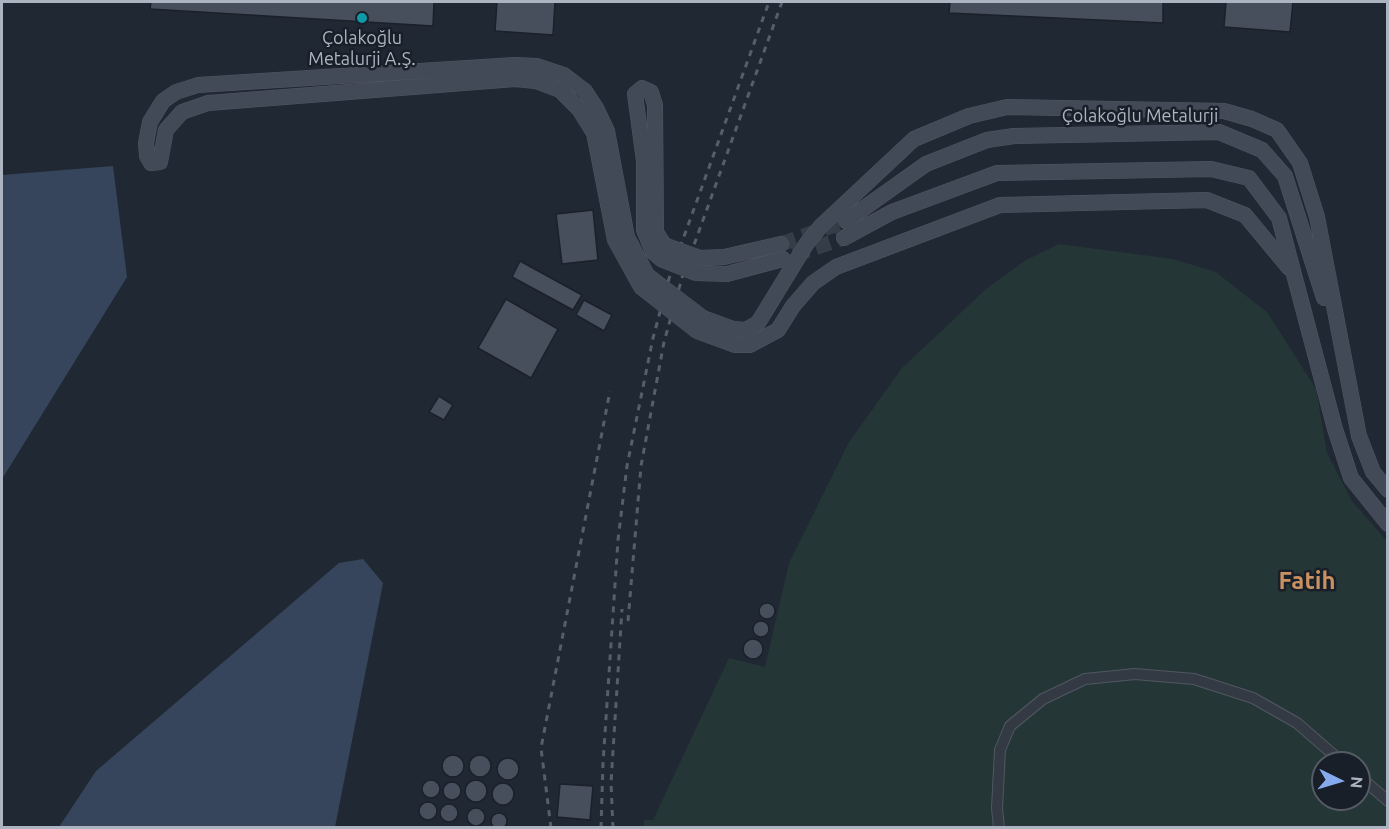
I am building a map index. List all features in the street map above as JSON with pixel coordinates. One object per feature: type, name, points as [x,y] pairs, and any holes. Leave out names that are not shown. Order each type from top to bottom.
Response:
[{"type":"main road","points":[[562,83],[537,66],[515,64],[198,85],[176,92],[163,101],[150,122],[146,143],[147,156],[151,163],[160,162],[166,130],[182,112],[208,103],[515,79],[562,83],[585,91],[607,131],[627,237],[647,275],[700,325],[735,345],[750,345],[778,330],[793,306],[813,283],[836,267],[1000,205],[1207,200],[1245,215],[1293,273]]},
{"type":"main road","points":[[663,252],[656,232],[655,105],[651,92],[642,88],[635,94],[644,161],[644,230],[653,252],[663,252],[698,265],[724,257],[782,251]]},
{"type":"main road","points":[[700,325],[746,330],[758,323],[807,243],[821,226],[914,139],[969,116],[1007,107],[1224,111],[1252,119],[1276,130],[1300,163],[1317,217],[1359,436],[1373,472],[1388,490]]},
{"type":"main road","name":"Çolakoğlu Metalurji","points":[[846,221],[926,164],[987,140],[1014,136],[1219,132],[1262,150],[1286,176],[1344,361]]},
{"type":"main road","points":[[844,238],[892,212],[997,173],[1211,169],[1249,178],[1279,218],[1335,429],[1351,478],[1388,524]]},
{"type":"street","points":[[999,828],[997,808],[1000,750],[1010,726],[1043,699],[1085,679],[1135,674],[1194,679],[1253,698],[1296,723],[1330,751]]},
{"type":"street","points":[[1371,786],[1388,801]]},
{"type":"shaded area","points":[[1059,244],[1173,259],[1216,272],[1268,313],[1316,389],[1327,453],[1352,501],[1387,541],[1387,827],[644,828],[644,820],[653,820],[729,658],[765,667],[789,563],[849,442],[902,368],[986,289],[1026,260]]},
{"type":"water","points":[[113,166],[127,277],[2,479],[2,175]]},
{"type":"water","points":[[363,559],[383,583],[335,827],[59,827],[96,771],[339,563]]},
{"type":"building","name":"Çolakoğlu Metalurji A.Ş.","points":[[151,2],[434,2],[433,26],[150,9]]},
{"type":"building","points":[[497,2],[555,2],[553,35],[495,31]]},
{"type":"building","points":[[950,2],[1163,2],[1163,23],[949,13]]},
{"type":"building","points":[[1226,2],[1293,2],[1290,32],[1224,27]]},
{"type":"building","points":[[593,210],[598,260],[562,264],[556,214]]},
{"type":"building","points":[[520,261],[582,295],[573,310],[512,277]]},
{"type":"building","points":[[506,299],[558,329],[531,378],[478,348]]},
{"type":"building","points":[[584,300],[612,315],[604,331],[576,315]]},
{"type":"building","points":[[439,396],[453,405],[444,420],[429,412]]},
{"type":"building","points":[[764,603],[770,603],[775,611],[773,617],[764,619],[759,614],[759,608]]},
{"type":"building","points":[[758,621],[764,621],[769,629],[767,635],[758,637],[753,632],[753,626]]},
{"type":"building","points":[[753,639],[760,642],[763,649],[760,656],[753,659],[746,656],[743,649],[746,642]]},
{"type":"building","points":[[453,755],[461,758],[464,766],[461,774],[453,777],[445,774],[442,766],[445,758]]},
{"type":"building","points":[[480,755],[488,758],[491,766],[488,774],[480,777],[472,774],[469,766],[472,758]]},
{"type":"building","points":[[508,758],[516,761],[519,769],[516,777],[508,780],[500,777],[497,769],[500,761]]},
{"type":"building","points":[[431,780],[437,783],[440,789],[437,795],[431,798],[425,795],[422,789],[425,783]]},
{"type":"building","points":[[476,780],[484,783],[487,791],[484,799],[476,802],[468,799],[465,791],[468,783]]},
{"type":"building","points":[[452,782],[458,785],[461,791],[458,797],[452,800],[446,797],[443,791],[446,785]]},
{"type":"building","points":[[503,783],[511,786],[514,794],[511,802],[503,805],[495,802],[492,794],[495,786]]},
{"type":"building","points":[[560,784],[593,786],[590,820],[557,817]]},
{"type":"building","points":[[428,802],[434,805],[437,811],[434,817],[428,820],[422,817],[419,811],[422,805]]},
{"type":"building","points":[[449,804],[455,807],[458,813],[455,819],[449,822],[443,819],[440,813],[443,807]]},
{"type":"building","points":[[476,808],[482,811],[485,817],[482,823],[476,826],[470,823],[467,817],[470,811]]},
{"type":"building","points":[[496,813],[502,813],[507,821],[505,827],[496,829],[491,824],[491,818]]},
{"type":"tunnel","points":[[781,244],[846,221]]},
{"type":"tunnel","points":[[794,255],[844,238]]},
{"type":"railway","points":[[601,828],[603,763],[618,540],[627,466],[653,338],[670,275],[769,2]]},
{"type":"railway","points":[[628,621],[641,466],[664,342],[682,278],[782,2]]},
{"type":"railway","points":[[551,828],[541,748],[610,391]]},
{"type":"railway","points":[[613,828],[611,783],[622,609]]},
{"type":"place","name":"Çolakoğlu Metalurji A.Ş.","points":[[362,18]]},
{"type":"district","name":"Fatih","points":[[1307,581]]}]
